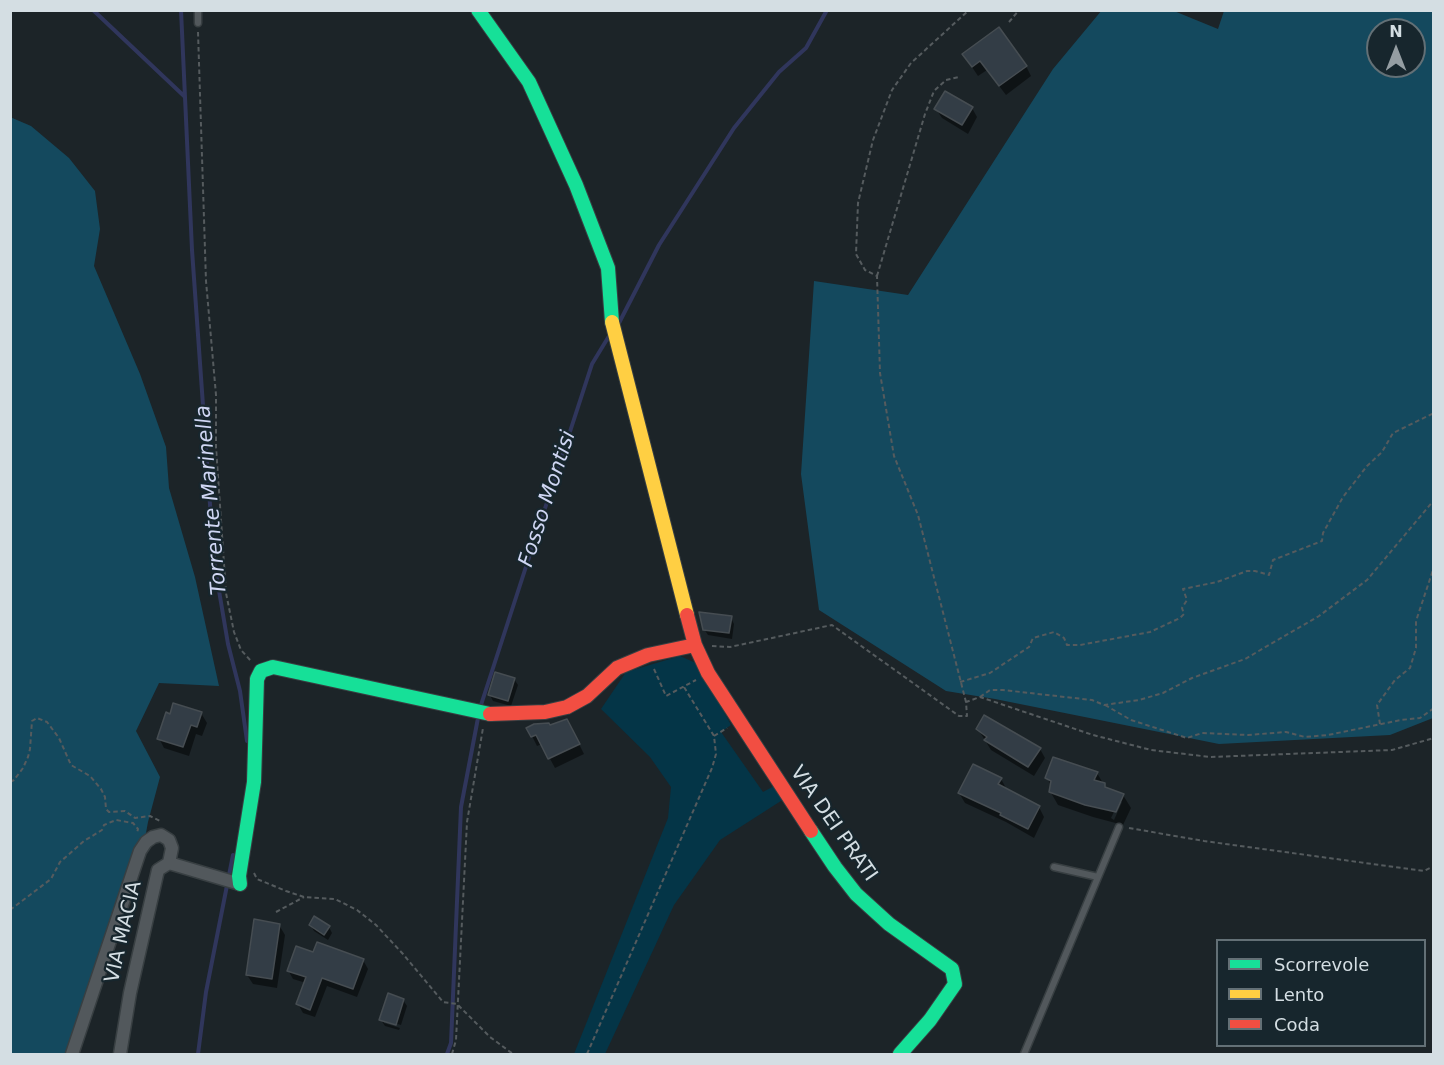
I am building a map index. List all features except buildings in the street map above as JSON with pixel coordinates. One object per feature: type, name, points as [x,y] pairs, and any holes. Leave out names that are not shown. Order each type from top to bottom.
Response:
[{"type":"street","name":"VIA DEI PRATI","points":[[478,10],[529,82],[576,185],[608,268],[610,313],[615,337],[695,645],[708,673],[835,867],[856,894],[889,924],[952,969],[955,984],[930,1020],[900,1054]]},
{"type":"street","points":[[150,839],[161,835],[169,840],[172,848],[169,863],[238,882],[254,782],[257,679],[261,671],[273,668],[486,714],[545,712],[567,707],[587,696],[617,668],[648,655],[695,645]]},
{"type":"street","name":"VIA MACIA","points":[[72,1054],[142,848],[150,839]]},
{"type":"street","name":"VIA MACIA","points":[[120,1054],[129,993],[158,870],[169,863]]},
{"type":"lane","points":[[198,10],[198,23]]},
{"type":"lane","points":[[1024,1054],[1119,827]]},
{"type":"lane","points":[[1054,867],[1098,877]]},
{"type":"path","points":[[877,276],[864,270],[856,255],[858,203],[873,140],[892,90],[911,63],[969,10]]},
{"type":"path","points":[[1009,22],[1019,10]]},
{"type":"path","points":[[198,23],[206,281],[216,395],[216,447],[226,593],[234,632],[242,650],[261,671]]},
{"type":"path","points":[[695,645],[730,647],[832,625],[959,716],[967,716],[968,709],[918,515],[894,456],[880,374],[877,276],[925,114],[934,91],[946,80],[959,77]]},
{"type":"path","points":[[960,682],[990,673],[1029,647],[1033,638],[1054,632],[1064,638],[1067,645],[1080,645],[1150,632],[1184,614],[1182,608],[1187,600],[1183,588],[1217,582],[1246,571],[1269,575],[1273,560],[1322,541],[1323,533],[1344,497],[1367,466],[1382,452],[1393,433],[1434,413]]},
{"type":"path","points":[[1104,705],[1139,700],[1163,693],[1192,678],[1245,659],[1319,616],[1367,580],[1434,500]]},
{"type":"path","points":[[1380,724],[1377,705],[1385,692],[1410,668],[1416,648],[1416,621],[1434,567]]},
{"type":"path","points":[[648,655],[666,696],[708,673]]},
{"type":"path","points":[[587,1054],[712,768],[716,754],[714,736],[684,687]]},
{"type":"path","points":[[966,702],[990,690],[1092,700],[1131,720],[1187,738],[1202,733],[1248,735],[1286,732],[1305,737],[1328,735],[1420,718],[1434,708]]},
{"type":"path","points":[[980,697],[1093,735],[1151,750],[1210,757],[1392,750],[1434,738]]},
{"type":"path","points":[[452,1054],[456,1040],[467,822],[486,714]]},
{"type":"path","points":[[10,782],[19,774],[28,757],[32,721],[37,718],[47,722],[59,738],[71,765],[90,777],[101,789],[105,797],[106,809],[109,812],[125,811],[135,818],[150,816],[162,822]]},
{"type":"path","points":[[10,910],[51,879],[60,862],[109,822],[116,820],[133,823],[138,829],[138,835],[143,833],[150,839]]},
{"type":"path","points":[[1119,827],[1424,871],[1434,866]]},
{"type":"path","points":[[276,912],[304,897],[335,899],[357,909],[404,954],[443,1002],[457,1004],[490,1037],[513,1054]]},
{"type":"shaded area","points":[[1102,10],[1174,11],[1218,29],[1224,11],[1433,11],[1433,718],[1390,735],[1219,744],[946,691],[819,610],[801,474],[814,281],[908,295],[1053,69]]},
{"type":"shaded area","points":[[10,117],[31,126],[69,158],[95,191],[100,229],[94,266],[140,374],[166,447],[169,488],[195,577],[219,686],[159,683],[136,731],[160,777],[148,822],[137,882],[79,1054],[11,1054]]},
{"type":"shaded area","points":[[680,656],[698,664],[731,725],[721,732],[763,792],[774,786],[784,799],[720,840],[674,905],[605,1054],[574,1054],[668,818],[671,787],[650,757],[601,709],[626,672]]},
{"type":"waterway","points":[[93,10],[184,96]]},
{"type":"waterway","name":"Torrente Marinella","points":[[181,10],[192,250],[214,561],[228,644],[240,691],[247,741]]},
{"type":"waterway","name":"Fosso Montisi","points":[[619,323],[659,245],[734,128],[779,72],[806,48],[827,10]]},
{"type":"waterway","name":"Fosso Montisi","points":[[480,708],[592,364],[609,336]]},
{"type":"waterway","name":"Fosso Montisi","points":[[447,1054],[451,1043],[461,807],[478,718]]},
{"type":"waterway","name":"Torrente Marinella","points":[[198,1054],[206,992],[233,855]]},
{"type":"traffic: fast","points":[[478,10],[529,82],[576,185],[608,268],[612,322]]},
{"type":"traffic: fast","points":[[240,884],[239,876],[254,782],[257,679],[261,671],[273,667],[490,714]]},
{"type":"traffic: fast","points":[[811,831],[856,894],[889,924],[952,969],[955,984],[930,1020],[900,1054]]},
{"type":"traffic: slow","points":[[612,322],[687,615]]},
{"type":"traffic: jam","points":[[687,615],[695,645],[708,673],[811,831]]},
{"type":"traffic: jam","points":[[490,714],[545,712],[567,707],[587,696],[617,668],[648,655],[695,645]]}]
